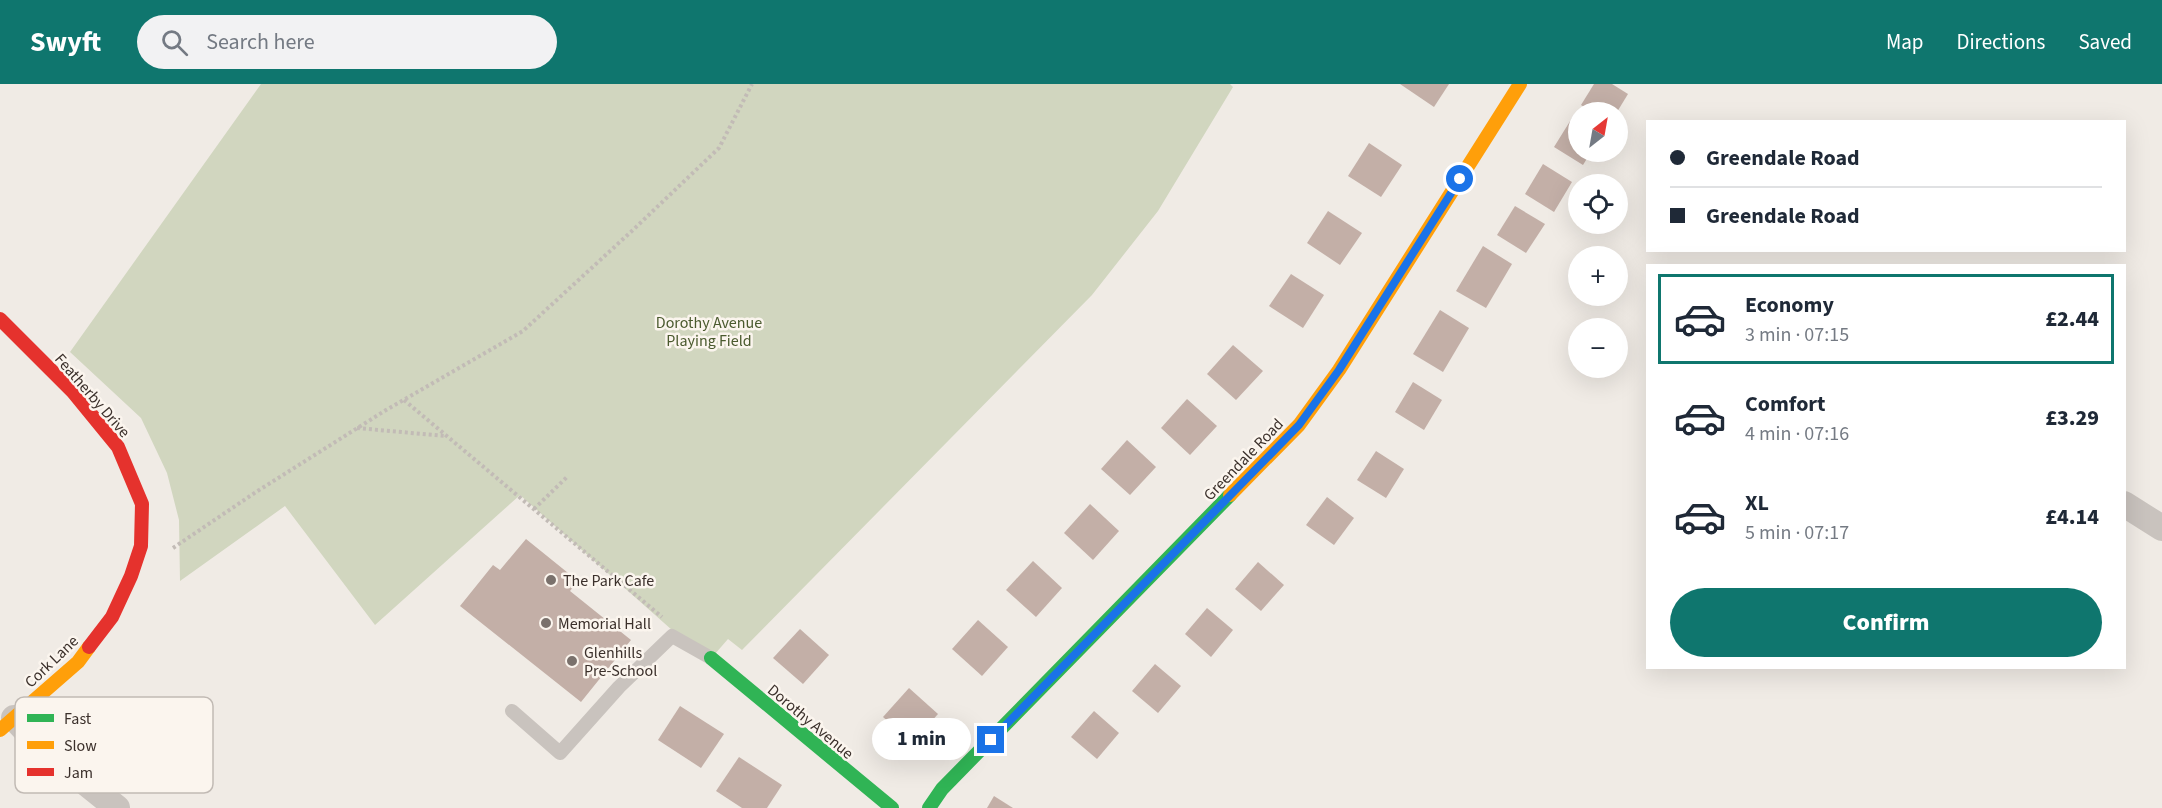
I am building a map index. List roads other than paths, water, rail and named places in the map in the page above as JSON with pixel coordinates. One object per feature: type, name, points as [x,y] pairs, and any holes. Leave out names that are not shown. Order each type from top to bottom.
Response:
[{"type":"street","name":"Greendale Road","points":[[929,808],[942,789],[1299,425],[1339,370],[1520,84]]},
{"type":"street","name":"Featherby Drive","points":[[0,319],[73,392],[118,447],[142,504]]},
{"type":"street","name":"Cork Lane","points":[[38,697],[78,662],[112,618],[131,576],[141,546],[142,504]]},
{"type":"street","points":[[2126,505],[2162,528]]},
{"type":"street","name":"Dorothy Avenue","points":[[711,658],[892,808]]},
{"type":"street","points":[[98,793],[117,808]]},
{"type":"lane","points":[[512,711],[560,753],[619,687],[672,636],[711,658]]},
{"type":"place","name":"The Park Cafe","points":[[551,580]]},
{"type":"place","name":"Memorial Hall","points":[[546,623]]},
{"type":"place","name":"Glenhills Pre-School","points":[[572,661]]},
{"type":"park label","name":"Dorothy Avenue Playing Field","points":[[709,331]]}]
